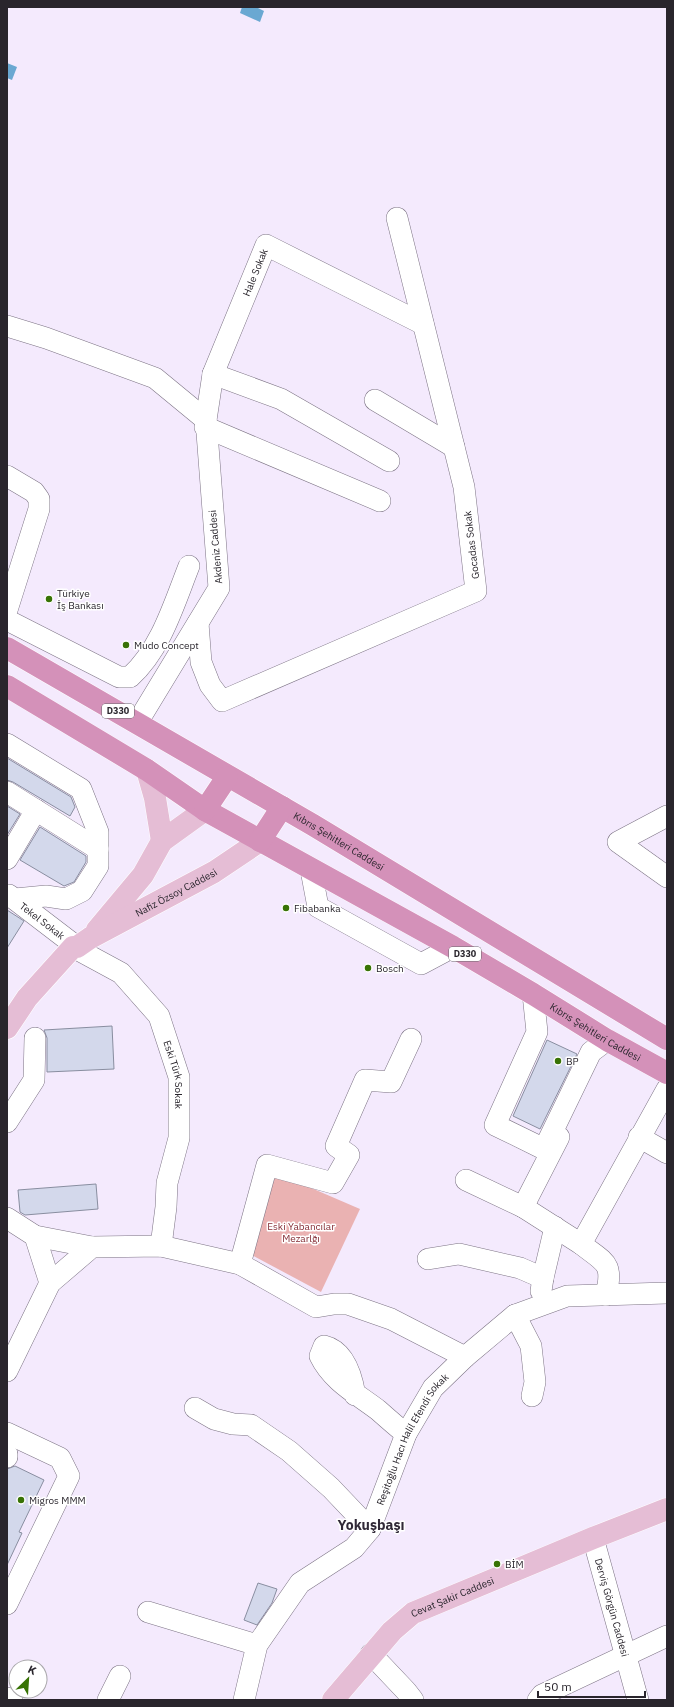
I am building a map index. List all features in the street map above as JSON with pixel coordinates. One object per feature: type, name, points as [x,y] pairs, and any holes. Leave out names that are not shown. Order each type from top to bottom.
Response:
[{"type":"highway","name":"Kıbrıs Şehitleri Caddesi","points":[[7,648],[227,777],[282,807],[667,1039]]},
{"type":"highway","name":"Kıbrıs Şehitleri Caddesi","points":[[7,686],[147,770],[205,810],[311,870],[453,947],[607,1040],[667,1073]]},
{"type":"highway","points":[[205,810],[227,777]]},
{"type":"highway","points":[[260,841],[282,807]]},
{"type":"main road","points":[[147,770],[155,798],[162,840]]},
{"type":"main road","name":"Nafiz Özsoy Caddesi","points":[[7,1028],[27,998],[80,944],[143,875],[162,840],[205,810]]},
{"type":"main road","name":"Nafiz Özsoy Caddesi","points":[[80,944],[214,872],[260,841]]},
{"type":"main road","name":"Cevat Şakir Caddesi","points":[[333,1700],[392,1631],[413,1613],[593,1538],[667,1509]]},
{"type":"street","name":"Gocadas Sokak","points":[[198,623],[201,662],[210,685],[222,700],[476,591],[464,487],[396,218]]},
{"type":"street","name":"Hale Sokak","points":[[205,424],[213,374],[266,245],[423,324]]},
{"type":"street","points":[[7,326],[46,338],[155,378],[205,424],[380,501]]},
{"type":"street","points":[[213,374],[281,399],[389,461]]},
{"type":"street","points":[[375,400],[454,447]]},
{"type":"street","name":"Akdeniz Caddesi","points":[[137,723],[219,588],[205,424]]},
{"type":"street","points":[[7,476],[34,492],[39,499],[39,509],[7,610]]},
{"type":"street","points":[[7,620],[119,677],[130,677],[138,670],[155,646],[190,566]]},
{"type":"street","points":[[7,744],[81,789],[98,832],[98,866],[82,891],[66,899],[46,896],[11,896]]},
{"type":"street","points":[[7,792],[98,849]]},
{"type":"street","points":[[7,859],[36,810]]},
{"type":"street","points":[[667,816],[618,842],[667,877]]},
{"type":"street","points":[[311,870],[318,907],[422,964],[453,947]]},
{"type":"street","name":"Tekel Sokak","points":[[11,896],[80,944]]},
{"type":"street","name":"Eski Türk Sokak","points":[[80,944],[121,973],[159,1016],[179,1076],[179,1138],[166,1183],[166,1207],[161,1246]]},
{"type":"street","points":[[533,994],[537,1032],[494,1125],[544,1148],[591,1052],[607,1040]]},
{"type":"street","points":[[7,1122],[34,1080],[35,1038]]},
{"type":"street","points":[[240,1264],[267,1166],[333,1183],[349,1155],[336,1146],[365,1080],[391,1082],[411,1039]]},
{"type":"street","points":[[523,1207],[535,1187],[607,1040]]},
{"type":"street","points":[[581,1244],[639,1137],[667,1090]]},
{"type":"street","points":[[639,1137],[667,1153]]},
{"type":"street","points":[[466,1180],[523,1207],[581,1244],[607,1265],[610,1278],[606,1295]]},
{"type":"street","points":[[7,1218],[35,1236],[92,1247],[161,1246],[240,1264],[316,1307],[334,1304],[348,1304],[392,1319],[465,1358]]},
{"type":"street","points":[[540,1307],[543,1278],[554,1227]]},
{"type":"street","points":[[35,1236],[50,1283]]},
{"type":"street","points":[[7,1371],[50,1283],[92,1247]]},
{"type":"street","points":[[428,1259],[459,1254],[520,1268],[543,1278]]},
{"type":"street","name":"Reşitoğlu Hacı Halil Efendi Sokak","points":[[244,1700],[257,1645],[300,1583],[354,1548],[370,1529],[406,1434],[433,1388],[515,1315],[568,1296],[667,1294]]},
{"type":"street","points":[[515,1315],[531,1346],[535,1382],[532,1396]]},
{"type":"street","points":[[355,1395],[377,1409],[406,1434]]},
{"type":"street","points":[[195,1408],[214,1419],[233,1424],[251,1426],[289,1451],[331,1488],[370,1529]]},
{"type":"street","points":[[7,1433],[60,1458],[69,1476],[7,1604]]},
{"type":"street","name":"Derviş Görgün Caddesi","points":[[593,1538],[638,1700]]},
{"type":"street","points":[[148,1612],[257,1645]]},
{"type":"street","points":[[538,1700],[542,1695],[667,1636]]},
{"type":"street","points":[[371,1654],[413,1700]]},
{"type":"street","points":[[108,1700],[120,1676]]},
{"type":"street","points":[[7,1698],[12,1700]]},
{"type":"green space","name":"Eski Yabancılar Mezarlğı","points":[[281,1175],[360,1209],[321,1292],[248,1253],[270,1179]]},
{"type":"water","points":[[242,7],[256,7],[264,11],[260,22],[240,13]]},
{"type":"water","points":[[7,63],[17,67],[12,80],[7,78]]},
{"type":"building","points":[[7,758],[71,797],[75,807],[70,816],[13,782],[7,780]]},
{"type":"building","points":[[7,806],[20,814],[7,835]]},
{"type":"building","points":[[40,827],[86,856],[86,862],[74,882],[64,886],[20,860]]},
{"type":"building","points":[[7,910],[24,921],[7,948]]},
{"type":"building","points":[[112,1026],[114,1069],[47,1072],[47,1038],[44,1030]]},
{"type":"building","points":[[547,1040],[577,1054],[540,1129],[513,1116]]},
{"type":"building","points":[[96,1184],[98,1209],[25,1215],[20,1212],[18,1190]]},
{"type":"building","name":"Migros MMM","points":[[15,1466],[44,1480],[19,1532],[22,1533],[7,1565],[7,1469]]},
{"type":"building","points":[[258,1583],[277,1589],[272,1603],[257,1625],[244,1620]]},
{"type":"place","name":"Türkiye İş Bankası","points":[[49,599]]},
{"type":"place","name":"Mudo Concept","points":[[126,645]]},
{"type":"place","name":"Fibabanka","points":[[286,908]]},
{"type":"place","name":"Bosch","points":[[368,968]]},
{"type":"place","name":"BP","points":[[558,1061]]},
{"type":"place","name":"Migros MMM","points":[[21,1500]]},
{"type":"place","name":"BİM","points":[[497,1564]]},
{"type":"district","name":"Yokuşbaşı","points":[[371,1525]]}]
